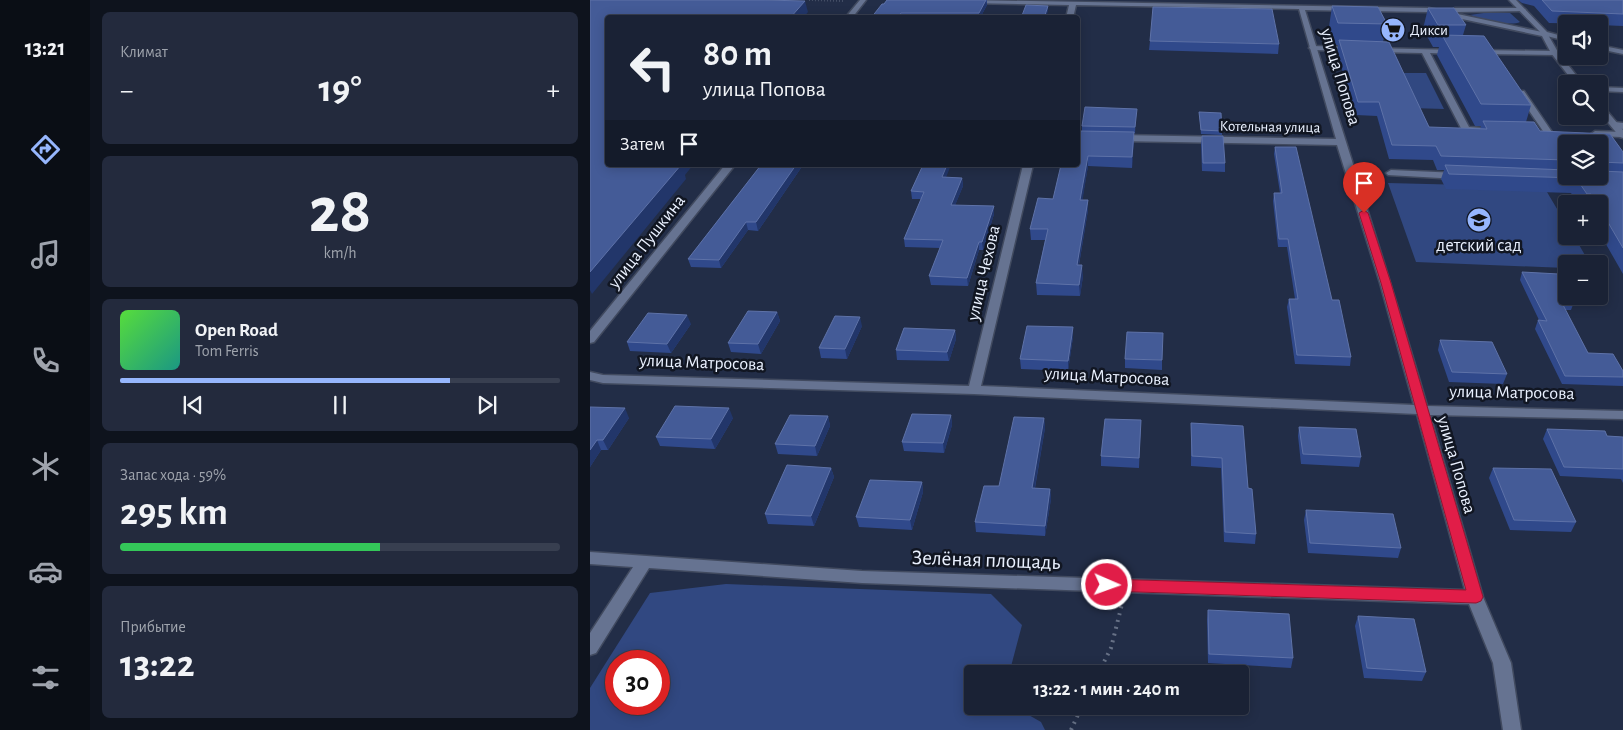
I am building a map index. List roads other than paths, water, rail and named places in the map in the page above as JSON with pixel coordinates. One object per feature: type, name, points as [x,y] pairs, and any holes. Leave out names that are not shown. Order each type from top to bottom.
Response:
[{"type":"street","points":[[850,15],[863,0]]},
{"type":"street","points":[[1512,0],[1545,34],[1555,53],[1572,75]]},
{"type":"street","points":[[965,1],[1302,9],[1523,10]]},
{"type":"street","points":[[1070,15],[1073,3]]},
{"type":"street","name":"улица Попова","points":[[1302,9],[1341,142],[1386,283],[1476,597],[1502,664],[1512,730]]},
{"type":"street","points":[[1429,10],[1558,37]]},
{"type":"street","points":[[1313,48],[1360,50]]},
{"type":"street","points":[[1608,49],[1623,52]]},
{"type":"street","points":[[1369,50],[1463,52]]},
{"type":"street","points":[[1425,51],[1466,130],[1493,130]]},
{"type":"street","points":[[1472,52],[1493,56],[1555,53]]},
{"type":"street","points":[[1517,87],[1548,132]]},
{"type":"street","points":[[1608,89],[1623,90]]},
{"type":"street","points":[[1608,116],[1621,130]]},
{"type":"street","points":[[1586,133],[1621,130]]},
{"type":"street","points":[[1539,132],[1558,132]]},
{"type":"street","name":"Котельная улица","points":[[1107,138],[1341,142]]},
{"type":"street","name":"улица Пушкина","points":[[590,339],[728,167]]},
{"type":"street","name":"улица Чехова","points":[[974,390],[1028,167]]},
{"type":"street","points":[[1391,174],[1468,176]]},
{"type":"street","name":"улица Матросова","points":[[590,376],[603,379],[974,390],[1422,410],[1623,415]]},
{"type":"street","name":"Зелёная площадь","points":[[590,558],[862,577],[1476,597]]},
{"type":"street","points":[[590,648],[645,562]]},
{"type":"place","name":"Дикси","points":[[1393,30]]},
{"type":"place","name":"детский сад","points":[[1479,220]]}]
